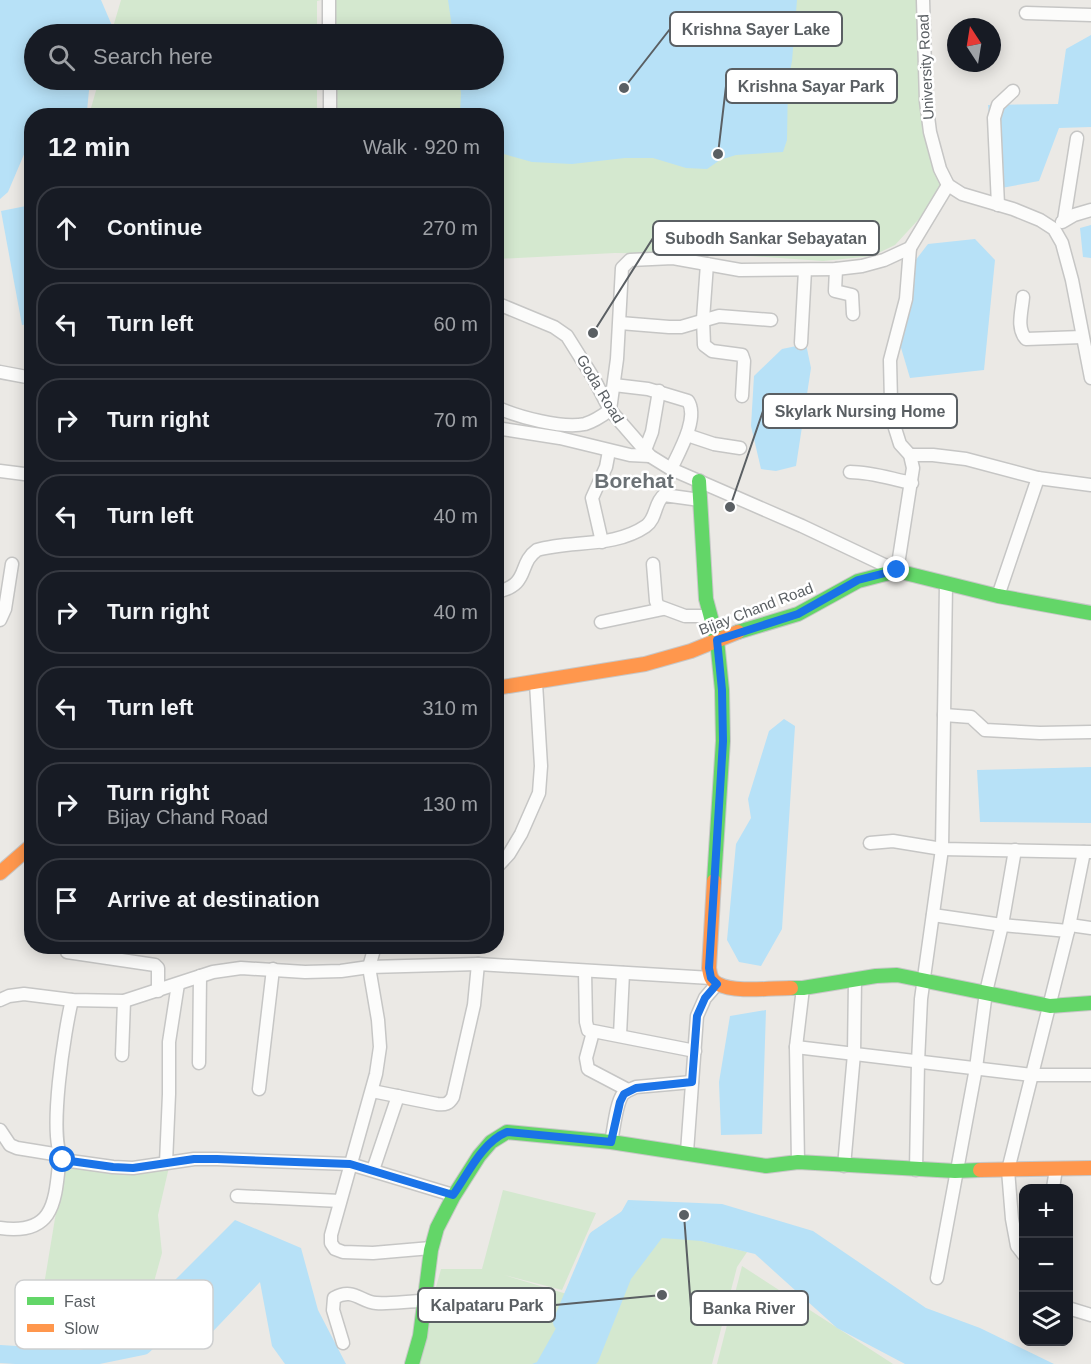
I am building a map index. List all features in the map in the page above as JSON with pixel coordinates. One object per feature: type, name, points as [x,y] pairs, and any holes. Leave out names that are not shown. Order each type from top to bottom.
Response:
[{"type":"street","points":[[328,0],[329,24]]},
{"type":"street","name":"University Road","points":[[923,0],[926,101],[930,132],[937,160],[948,185]]},
{"type":"street","points":[[1026,13],[1091,15]]},
{"type":"street","points":[[330,90],[330,108]]},
{"type":"street","points":[[998,205],[994,118],[998,105],[1013,91]]},
{"type":"street","points":[[1064,220],[1077,138]]},
{"type":"street","points":[[1091,378],[1082,338],[1085,321],[1062,243],[1054,229],[1040,220],[962,194],[948,185],[910,248],[906,299],[890,360],[894,425],[900,444],[910,455],[913,468],[897,570],[998,596],[1091,613]]},
{"type":"street","points":[[1054,229],[1064,220],[1091,210]]},
{"type":"street","points":[[504,411],[567,425],[595,421],[610,410],[620,323],[622,268],[630,260],[673,258],[740,270],[836,269],[884,260],[910,248]]},
{"type":"street","points":[[707,264],[703,341],[707,349],[742,355],[744,361],[742,396]]},
{"type":"street","points":[[836,269],[836,291],[852,296],[853,314]]},
{"type":"street","points":[[801,343],[805,270]]},
{"type":"street","points":[[1023,297],[1020,327],[1026,339],[1082,338]]},
{"type":"street","name":"Goda Road","points":[[504,306],[554,327],[567,336],[610,410],[647,453],[671,469],[897,570]]},
{"type":"street","points":[[620,323],[681,327],[719,316],[771,320]]},
{"type":"street","points":[[1,376],[24,377]]},
{"type":"street","points":[[614,385],[659,391],[683,398],[691,405],[687,435],[671,469]]},
{"type":"street","points":[[504,429],[560,438],[609,451],[647,453],[659,391]]},
{"type":"street","points":[[687,435],[714,444],[740,448]]},
{"type":"street","points":[[602,542],[592,498],[606,467],[609,451]]},
{"type":"street","points":[[910,455],[966,459],[1038,478],[1091,485]]},
{"type":"street","points":[[0,471],[24,474]]},
{"type":"street","points":[[850,472],[870,472],[912,483]]},
{"type":"street","points":[[998,596],[1038,478]]},
{"type":"street","points":[[687,1152],[697,1016],[714,981],[709,968],[723,741],[722,690],[717,640],[706,599],[699,481]]},
{"type":"street","points":[[504,590],[516,584],[533,553],[537,550],[602,542],[636,532],[651,522],[658,501],[664,495],[700,500]]},
{"type":"street","points":[[0,620],[5,609],[12,564]]},
{"type":"street","points":[[653,564],[656,601],[663,609]]},
{"type":"street","name":"Bijay Chand Road","points":[[504,687],[597,674],[691,651],[717,640],[798,614],[858,580],[897,570]]},
{"type":"street","points":[[916,1170],[918,1062],[923,981],[942,849],[946,584]]},
{"type":"street","points":[[601,622],[663,609],[685,616],[710,616]]},
{"type":"street","points":[[504,859],[521,834],[539,793],[541,766],[536,682]]},
{"type":"street","points":[[944,716],[971,717],[985,730],[1040,733],[1091,732]]},
{"type":"street","points":[[870,843],[893,841],[942,849],[1087,852],[1008,1170],[1012,1219],[1019,1249]]},
{"type":"street","points":[[937,1278],[976,1068],[986,992],[1002,925],[1015,850]]},
{"type":"street","points":[[0,873],[24,852]]},
{"type":"street","points":[[933,915],[1002,925],[1091,928]]},
{"type":"street","points":[[81,954],[155,965],[159,974],[158,991]]},
{"type":"street","points":[[373,954],[369,967],[380,1047],[372,1091],[340,1201],[331,1243],[335,1249],[343,1252],[373,1253],[431,1248]]},
{"type":"street","points":[[0,1000],[24,994],[72,1000],[124,1001],[200,976],[241,968],[341,971],[369,967],[478,964],[714,981],[731,988],[803,988],[876,976],[897,975],[1050,1006],[1091,1003]]},
{"type":"street","points":[[372,1091],[444,1105],[450,1102],[474,1005],[478,964]]},
{"type":"street","points":[[259,1089],[273,969]]},
{"type":"street","points":[[585,971],[586,1026],[593,1032],[620,1035],[695,1051]]},
{"type":"street","points":[[620,1035],[622,973]]},
{"type":"street","points":[[199,1063],[200,976]]},
{"type":"street","points":[[844,1166],[854,1054],[855,980]]},
{"type":"street","points":[[166,1164],[169,1042],[178,984]]},
{"type":"street","points":[[798,1162],[796,1047],[803,988]]},
{"type":"street","points":[[72,1000],[61,1062],[57,1147],[63,1160],[133,1168],[194,1159],[350,1164],[453,1195]]},
{"type":"street","points":[[122,1055],[124,1001]]},
{"type":"street","points":[[593,1032],[586,1058],[588,1069],[628,1090],[692,1082]]},
{"type":"street","points":[[796,1047],[1032,1075],[1091,1075]]},
{"type":"street","points":[[611,1142],[620,1102],[628,1090]]},
{"type":"street","points":[[374,1170],[398,1096]]},
{"type":"street","points":[[0,1130],[10,1145],[17,1148],[60,1155]]},
{"type":"street","points":[[412,1364],[422,1330],[431,1248],[439,1221],[453,1195],[488,1144],[497,1136],[507,1132],[611,1142],[766,1166],[798,1162],[955,1172],[1091,1168]]},
{"type":"street","points":[[0,1228],[14,1230],[31,1228],[42,1222],[49,1214],[54,1202],[60,1155]]},
{"type":"street","points":[[1054,1184],[1056,1169]]},
{"type":"street","points":[[237,1196],[340,1201]]},
{"type":"street","points":[[343,1343],[333,1310],[334,1299],[338,1296],[354,1295],[374,1303],[424,1301]]},
{"type":"street","points":[[1073,1310],[1091,1315]]},
{"type":"green space","points":[[121,0],[321,0],[317,1],[317,24],[114,24]]},
{"type":"green space","points":[[329,0],[923,0],[943,193],[895,245],[872,256],[823,261],[737,255],[615,253],[504,259],[504,108],[330,108],[330,90],[504,90],[504,24],[330,24]]},
{"type":"green space","points":[[96,90],[317,90],[317,108],[91,108]]},
{"type":"green space","points":[[64,1164],[169,1167],[158,1215],[162,1253],[154,1280],[45,1280]]},
{"type":"green space","points":[[503,1190],[596,1213],[562,1290],[504,1275],[590,1301],[646,1235],[677,1235],[747,1252],[737,1267],[712,1364],[415,1364],[441,1269],[482,1269]]},
{"type":"green space","points":[[742,1266],[893,1364],[717,1364]]},
{"type":"water","points":[[0,0],[101,0],[111,24],[24,24],[24,90],[89,90],[87,108],[24,108],[24,154],[8,192],[0,199]]},
{"type":"water","points":[[448,0],[797,0],[788,82],[787,140],[783,152],[736,155],[720,160],[707,169],[686,168],[653,158],[625,158],[572,164],[532,162],[504,154],[504,108],[460,108],[461,90],[504,90],[504,24],[452,24]]},
{"type":"water","points":[[1091,35],[1091,127],[1059,128],[1039,181],[996,189],[988,105],[1058,104],[1066,49]]},
{"type":"water","points":[[24,206],[24,325],[22,325],[1,211]]},
{"type":"water","points":[[1091,225],[1091,258],[1083,257],[1080,228]]},
{"type":"water","points":[[975,239],[995,260],[984,370],[910,378],[899,341],[908,270],[928,244]]},
{"type":"water","points":[[806,344],[811,368],[796,466],[776,471],[761,469],[751,426],[754,376],[782,349]]},
{"type":"water","points":[[784,719],[795,726],[782,929],[761,966],[739,962],[727,940],[736,844],[751,818],[748,799],[769,731]]},
{"type":"water","points":[[1091,767],[1091,823],[980,822],[977,770]]},
{"type":"water","points":[[766,1010],[762,1134],[721,1135],[719,1082],[730,1016]]},
{"type":"water","points":[[628,1200],[722,1204],[813,1231],[926,1308],[980,1328],[1054,1364],[905,1364],[837,1328],[755,1254],[701,1241],[662,1238],[631,1279],[596,1364],[532,1364],[537,1362]]},
{"type":"water","points":[[235,1220],[301,1248],[318,1310],[346,1364],[285,1364],[272,1346],[260,1282],[213,1331],[213,1280],[175,1280]]},
{"type":"waterway","points":[[562,1322],[597,1239],[631,1216]]},
{"type":"waterway","points":[[0,1354],[79,1359],[128,1349]]},
{"type":"traffic: fast","points":[[699,481],[706,599],[717,640],[722,690],[723,741],[714,881]]},
{"type":"traffic: fast","points":[[738,632],[798,614],[858,581],[897,571],[998,596],[1091,613]]},
{"type":"traffic: fast","points":[[791,988],[897,975],[1050,1006],[1091,1003]]},
{"type":"traffic: fast","points":[[412,1364],[420,1336],[431,1250],[437,1228],[479,1156],[491,1142],[507,1132],[611,1142],[766,1166],[798,1162],[955,1171],[980,1170]]},
{"type":"traffic: slow","points":[[504,687],[645,664],[691,651],[738,632]]},
{"type":"traffic: slow","points":[[0,873],[24,852]]},
{"type":"traffic: slow","points":[[714,881],[709,968],[712,979],[718,984],[733,988],[791,988]]},
{"type":"traffic: slow","points":[[980,1170],[1091,1168]]},
{"type":"place","name":"Krishna Sayer Lake","points":[[624,88]]},
{"type":"place","name":"Krishna Sayar Park","points":[[718,154]]},
{"type":"place","name":"Subodh Sankar Sebayatan","points":[[593,333]]},
{"type":"place","name":"Skylark Nursing Home","points":[[730,507]]},
{"type":"place","name":"Banka River","points":[[684,1215]]},
{"type":"place","name":"Kalpataru Park","points":[[662,1295]]},
{"type":"district","name":"Borehat","points":[[634,481]]},
{"type":"route","points":[[63,1160],[133,1168],[194,1159],[350,1164],[453,1195],[488,1144],[497,1136],[507,1132],[611,1142],[620,1102],[628,1090],[692,1082],[697,1016],[705,998],[717,984],[711,978],[709,968],[723,741],[722,690],[717,640],[798,614],[858,580],[897,570]]}]
